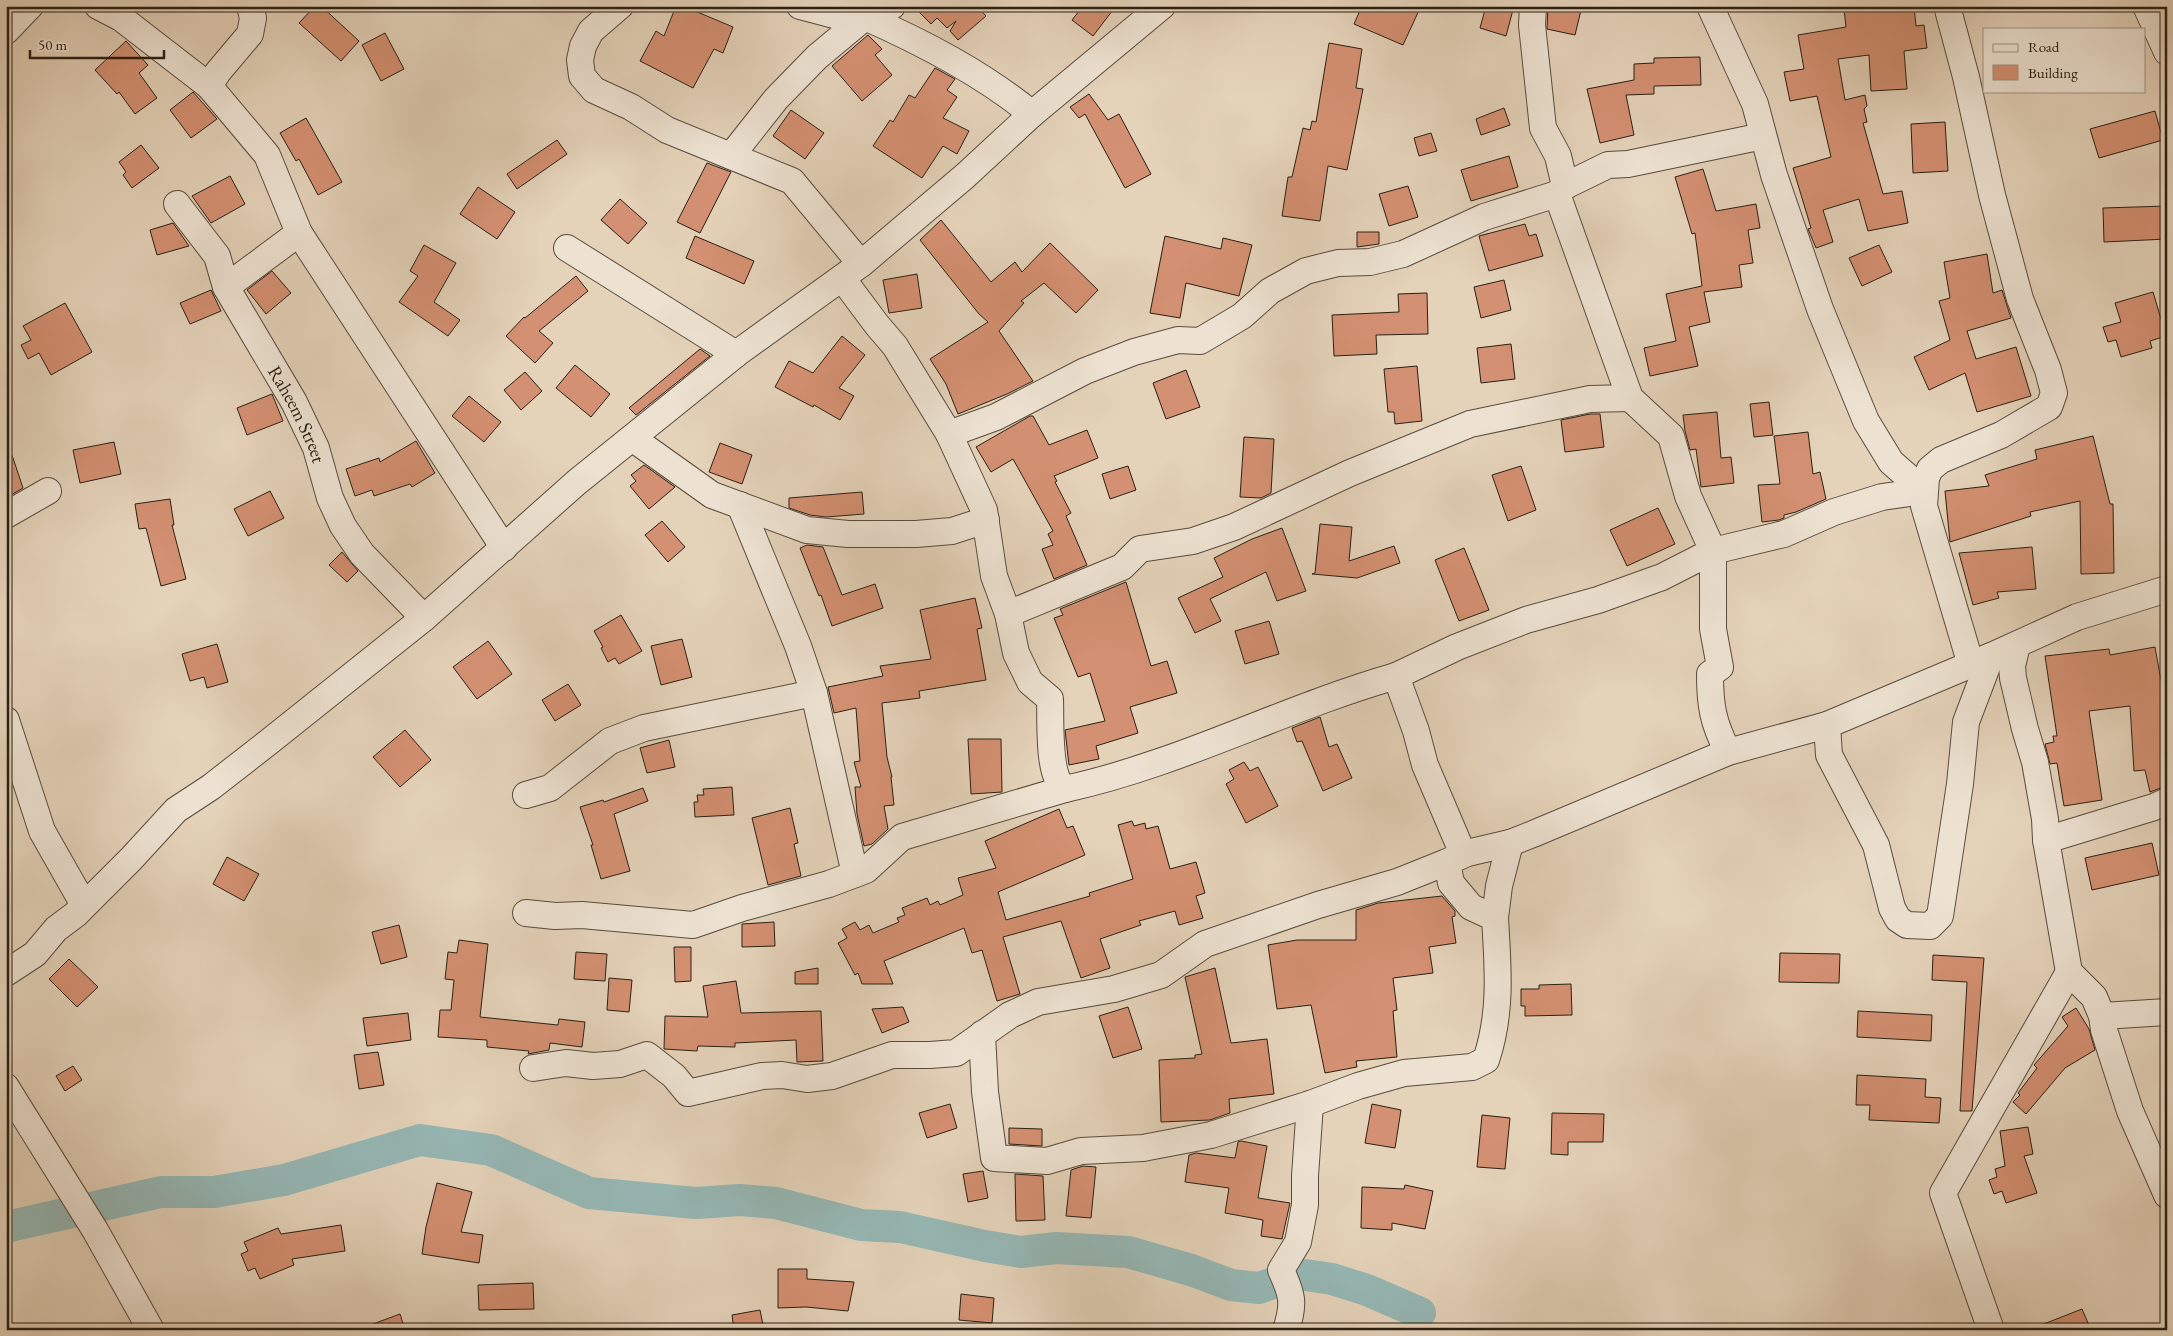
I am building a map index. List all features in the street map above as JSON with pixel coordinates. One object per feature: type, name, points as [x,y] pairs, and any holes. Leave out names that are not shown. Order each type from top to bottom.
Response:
[{"type":"street","points":[[6,31],[30,6]]},
{"type":"street","points":[[98,6],[127,12],[209,86],[267,155],[299,233],[504,548]]},
{"type":"street","points":[[209,86],[250,34],[253,18],[250,6]]},
{"type":"street","points":[[620,6],[591,31],[583,46],[580,60],[582,76],[594,90],[630,107],[667,130],[792,182],[852,271],[877,325],[895,346],[948,434],[984,510],[994,576],[1008,614],[1016,653],[1030,682],[1050,700],[1056,776],[1060,785],[1065,789]]},
{"type":"street","points":[[800,6],[849,19],[877,16],[892,6]]},
{"type":"street","points":[[6,972],[34,954],[56,929],[84,905],[131,859],[176,810],[211,787],[424,618],[577,482],[736,354],[852,271],[965,176],[1032,114],[1162,6]]},
{"type":"street","points":[[1532,6],[1532,25],[1543,128],[1558,156],[1561,190],[1630,398],[1671,436],[1688,496],[1713,550],[1713,629],[1720,667],[1710,674],[1710,706],[1718,732],[1728,752]]},
{"type":"street","points":[[1710,6],[1755,104],[1763,136],[1820,309],[1866,421],[1891,462],[1924,491]]},
{"type":"street","points":[[1827,725],[1829,755],[1876,845],[1892,908],[1898,919],[1907,925],[1930,926],[1940,916],[1960,784],[1966,722],[1981,661],[1924,506],[1924,491],[1930,470],[1941,460],[2001,435],[2031,419],[2049,407],[2054,393],[2048,370],[2020,299],[1992,195],[1966,77],[1947,6]]},
{"type":"street","points":[[2146,6],[2167,52]]},
{"type":"street","points":[[732,156],[776,99],[817,57],[865,17]]},
{"type":"street","points":[[865,17],[908,36],[966,69],[1004,92],[1032,114]]},
{"type":"street","points":[[948,434],[996,417],[1085,371],[1134,352],[1178,340],[1200,341],[1242,316],[1270,291],[1306,271],[1338,263],[1370,262],[1403,254],[1484,218],[1561,190],[1608,165],[1628,164],[1763,136]]},
{"type":"street","name":"Raheem Street","points":[[177,204],[216,256],[226,287],[294,402],[316,448],[330,498],[343,526],[362,554],[424,618]]},
{"type":"street","points":[[226,287],[299,233]]},
{"type":"street","points":[[566,248],[736,354]]},
{"type":"street","points":[[1008,614],[1122,566],[1140,549],[1193,541],[1234,527],[1350,473],[1470,424],[1590,399],[1630,398]]},
{"type":"street","points":[[632,438],[712,495],[807,530],[848,534],[916,534],[952,531],[986,520]]},
{"type":"street","points":[[6,515],[48,491]]},
{"type":"street","points":[[526,913],[555,916],[582,915],[693,925],[742,908],[828,884],[866,870],[902,837],[1165,760],[1230,737],[1352,688],[1396,676],[1457,647],[1526,620],[1598,600],[1662,577],[1713,550],[1784,534],[1834,512],[1882,497],[1924,491]]},
{"type":"street","points":[[740,505],[798,646],[814,693],[855,874]]},
{"type":"street","points":[[533,1068],[566,1063],[594,1066],[620,1064],[647,1055],[674,1076],[688,1093],[762,1076],[782,1075],[807,1079],[832,1076],[892,1055],[956,1053],[1010,1014],[1038,1002],[1114,989],[1161,975],[1205,944],[1318,905],[1397,882],[1455,858],[1510,843],[1728,752],[1827,725],[1981,661],[2077,617],[2167,589]]},
{"type":"street","points":[[2017,644],[2012,666],[2013,678],[2035,762],[2045,819],[2046,840],[2069,972],[2094,997],[2102,1016],[2104,1030],[2130,1111],[2167,1195]]},
{"type":"street","points":[[1396,676],[1416,731],[1455,858],[1451,883],[1471,907],[1494,918]]},
{"type":"street","points":[[526,795],[550,788],[610,741],[644,728],[814,693]]},
{"type":"street","points":[[6,720],[42,831],[84,905]]},
{"type":"street","points":[[2046,840],[2167,802]]},
{"type":"street","points":[[982,1034],[985,1092],[994,1158],[1046,1161],[1080,1150],[1143,1148],[1211,1135],[1404,1072],[1472,1068],[1486,1060],[1494,1037],[1499,977],[1494,918],[1499,886],[1510,843]]},
{"type":"street","points":[[1991,1330],[1943,1193],[2069,972]]},
{"type":"street","points":[[2102,1016],[2167,1012]]},
{"type":"street","points":[[6,1087],[95,1230],[151,1330]]},
{"type":"street","points":[[1286,1330],[1290,1318],[1292,1294],[1281,1270],[1298,1242],[1305,1205],[1310,1104]]},
{"type":"building","points":[[315,6],[321,6],[359,41],[341,61],[299,23]]},
{"type":"building","points":[[676,6],[683,6],[733,27],[723,53],[714,49],[693,88],[640,61],[656,31],[664,36]]},
{"type":"building","points":[[913,6],[977,6],[986,16],[958,40],[950,31],[956,21],[947,28],[937,18],[931,24]]},
{"type":"building","points":[[1083,6],[1116,6],[1093,36],[1072,20]]},
{"type":"building","points":[[1362,6],[1421,6],[1403,45],[1354,24]]},
{"type":"building","points":[[1486,6],[1514,6],[1506,36],[1480,28]]},
{"type":"building","points":[[1548,6],[1582,6],[1575,35],[1547,29]]},
{"type":"building","points":[[1869,6],[1914,6],[1916,26],[1924,25],[1927,48],[1904,51],[1907,89],[1871,91],[1869,55],[1838,59],[1845,100],[1865,95],[1867,106],[1864,109],[1867,122],[1863,123],[1883,194],[1902,191],[1908,223],[1868,231],[1859,199],[1823,210],[1833,242],[1816,248],[1808,229],[1811,228],[1793,168],[1831,157],[1817,96],[1790,101],[1784,72],[1804,69],[1798,35],[1846,27],[1844,9]]},
{"type":"building","points":[[385,33],[404,69],[381,81],[362,45]]},
{"type":"building","points":[[868,35],[882,49],[875,55],[892,75],[862,101],[832,66]]},
{"type":"building","points":[[126,41],[148,65],[139,73],[157,98],[135,114],[119,92],[117,94],[95,70]]},
{"type":"building","points":[[1329,43],[1362,49],[1356,88],[1363,89],[1347,170],[1328,166],[1320,221],[1282,216],[1288,177],[1292,177],[1303,128],[1310,130],[1312,121],[1316,122]]},
{"type":"building","points":[[1700,57],[1701,85],[1654,86],[1654,94],[1626,95],[1634,135],[1600,143],[1587,89],[1634,80],[1634,64],[1654,63],[1654,58]]},
{"type":"building","points":[[935,68],[955,79],[947,90],[957,97],[943,118],[969,131],[957,154],[943,146],[922,178],[873,146],[890,120],[893,122],[909,95],[915,98]]},
{"type":"building","points":[[193,92],[217,119],[191,138],[170,110]]},
{"type":"building","points":[[1089,94],[1108,120],[1119,114],[1151,174],[1125,188],[1085,114],[1079,118],[1070,107]]},
{"type":"building","points":[[1504,108],[1510,125],[1481,135],[1476,119]]},
{"type":"building","points":[[791,110],[824,133],[805,159],[773,136]]},
{"type":"building","points":[[2155,111],[2163,140],[2099,158],[2090,129]]},
{"type":"building","points":[[306,118],[342,182],[318,195],[299,159],[296,161],[280,133]]},
{"type":"building","points":[[1945,122],[1948,171],[1913,173],[1911,124]]},
{"type":"building","points":[[1431,133],[1437,151],[1419,156],[1414,138]]},
{"type":"building","points":[[557,140],[567,154],[517,189],[507,174]]},
{"type":"building","points":[[141,145],[159,168],[132,188],[123,175],[126,172],[119,162]]},
{"type":"building","points":[[1509,156],[1518,187],[1471,201],[1461,170]]},
{"type":"building","points":[[707,163],[731,172],[700,233],[677,222]]},
{"type":"building","points":[[1703,169],[1716,211],[1756,204],[1760,228],[1748,230],[1753,263],[1739,265],[1742,287],[1704,292],[1710,322],[1689,327],[1698,366],[1650,376],[1644,348],[1676,341],[1666,294],[1702,286],[1695,233],[1692,234],[1675,177]]},
{"type":"building","points":[[230,176],[245,204],[211,223],[192,196]]},
{"type":"building","points":[[1408,186],[1418,217],[1389,226],[1379,194]]},
{"type":"building","points":[[478,187],[515,212],[497,239],[460,214]]},
{"type":"building","points":[[620,199],[647,223],[628,244],[601,220]]},
{"type":"building","points":[[2167,206],[2167,239],[2104,242],[2103,208]]},
{"type":"building","points":[[941,220],[991,282],[1015,262],[1022,272],[1050,243],[1098,290],[1076,313],[1044,283],[1021,301],[1024,303],[999,331],[1033,381],[958,414],[946,384],[930,359],[988,322],[979,314],[920,240]]},
{"type":"building","points":[[173,223],[189,246],[157,255],[150,230]]},
{"type":"building","points":[[1525,224],[1529,236],[1536,234],[1543,256],[1489,271],[1479,236]]},
{"type":"building","points":[[1357,232],[1379,232],[1379,244],[1357,247]]},
{"type":"building","points":[[695,236],[754,261],[744,284],[686,258]]},
{"type":"building","points":[[1165,236],[1221,249],[1223,238],[1252,245],[1239,296],[1186,283],[1180,318],[1150,313]]},
{"type":"building","points":[[424,245],[456,263],[434,302],[460,320],[448,336],[399,302],[418,276],[410,271]]},
{"type":"building","points":[[1879,245],[1892,272],[1862,286],[1849,258]]},
{"type":"building","points":[[1987,254],[1993,293],[2002,290],[2011,318],[1967,331],[1976,359],[2016,347],[2031,396],[1977,412],[1965,373],[1929,390],[1914,357],[1950,340],[1939,301],[1950,298],[1944,262]]},
{"type":"building","points":[[272,271],[291,293],[266,314],[247,290]]},
{"type":"building","points":[[917,274],[922,308],[889,313],[883,280]]},
{"type":"building","points":[[576,276],[588,291],[539,331],[553,343],[535,363],[506,336],[524,317]]},
{"type":"building","points":[[1504,280],[1511,310],[1481,318],[1474,287]]},
{"type":"building","points":[[211,290],[221,311],[190,324],[180,303]]},
{"type":"building","points":[[2153,292],[2166,336],[2150,341],[2152,348],[2121,357],[2116,340],[2108,342],[2103,327],[2121,322],[2115,303]]},
{"type":"building","points":[[1427,293],[1428,334],[1376,335],[1377,354],[1334,356],[1332,315],[1399,312],[1398,294]]},
{"type":"building","points":[[65,303],[92,352],[51,375],[39,353],[28,359],[21,345],[31,340],[23,326]]},
{"type":"building","points":[[842,336],[865,355],[839,388],[854,396],[840,420],[814,405],[813,407],[775,387],[789,361],[813,373]]},
{"type":"building","points":[[1511,344],[1515,379],[1481,383],[1477,348]]},
{"type":"building","points":[[700,349],[710,356],[636,415],[629,408]]},
{"type":"building","points":[[575,365],[610,394],[591,417],[556,388]]},
{"type":"building","points":[[1417,366],[1422,421],[1395,424],[1394,412],[1388,412],[1384,369]]},
{"type":"building","points":[[1186,370],[1200,407],[1166,419],[1153,383]]},
{"type":"building","points":[[525,372],[542,391],[521,410],[504,390]]},
{"type":"building","points":[[272,394],[283,421],[247,435],[237,408]]},
{"type":"building","points":[[469,396],[501,422],[484,442],[452,416]]},
{"type":"building","points":[[1769,402],[1773,435],[1754,437],[1750,404]]},
{"type":"building","points":[[1717,412],[1721,458],[1731,457],[1734,483],[1701,487],[1696,449],[1690,450],[1683,415]]},
{"type":"building","points":[[1590,414],[1600,414],[1604,447],[1565,452],[1561,420]]},
{"type":"building","points":[[1033,416],[1049,445],[1087,430],[1098,458],[1054,476],[1057,481],[1055,482],[1071,513],[1066,516],[1087,565],[1054,579],[1042,549],[1053,545],[1048,534],[1053,531],[1013,459],[991,472],[976,447]]},
{"type":"building","points":[[1808,432],[1813,474],[1820,472],[1826,499],[1784,515],[1784,518],[1779,520],[1762,522],[1758,485],[1780,484],[1774,436]]},
{"type":"building","points":[[2093,436],[2110,504],[2113,504],[2114,573],[2081,574],[2080,501],[2030,512],[2031,516],[1950,542],[1945,491],[1989,486],[1985,475],[2037,459],[2035,450]]},
{"type":"building","points":[[1244,437],[1274,439],[1271,493],[1261,498],[1240,497]]},
{"type":"building","points":[[416,441],[435,473],[412,487],[410,484],[374,496],[372,490],[355,496],[346,469],[379,458],[380,462]]},
{"type":"building","points":[[114,442],[121,474],[80,483],[73,450]]},
{"type":"building","points":[[720,443],[752,455],[742,484],[709,472]]},
{"type":"building","points":[[9,446],[23,488],[6,498],[6,447]]},
{"type":"building","points":[[644,465],[675,487],[649,509],[630,486],[636,481],[631,475]]},
{"type":"building","points":[[1128,466],[1136,490],[1110,499],[1102,474]]},
{"type":"building","points":[[1521,466],[1536,510],[1508,521],[1492,475]]},
{"type":"building","points":[[270,491],[284,518],[248,536],[234,509]]},
{"type":"building","points":[[862,492],[864,514],[826,517],[810,515],[789,508],[789,498]]},
{"type":"building","points":[[170,499],[174,525],[172,525],[186,579],[161,586],[146,528],[139,529],[135,504]]},
{"type":"building","points":[[1658,508],[1675,544],[1627,566],[1610,530]]},
{"type":"building","points":[[662,521],[685,547],[668,562],[645,535]]},
{"type":"building","points":[[1320,524],[1352,527],[1349,561],[1394,546],[1400,563],[1357,578],[1312,574],[1315,573]]},
{"type":"building","points":[[1282,528],[1306,591],[1277,601],[1266,572],[1210,599],[1221,621],[1195,633],[1178,598],[1223,577],[1214,558],[1252,539]]},
{"type":"building","points":[[807,545],[823,547],[842,595],[875,584],[883,608],[832,626],[821,595],[819,596],[800,548]]},
{"type":"building","points":[[2032,547],[2036,589],[1997,592],[1999,598],[1973,605],[1959,553]]},
{"type":"building","points":[[1464,548],[1489,610],[1459,621],[1435,560]]},
{"type":"building","points":[[342,552],[358,571],[347,582],[329,565]]},
{"type":"building","points":[[1126,582],[1151,666],[1167,661],[1177,693],[1130,707],[1138,733],[1096,746],[1099,759],[1069,765],[1065,730],[1105,721],[1090,673],[1078,677],[1054,618],[1063,615],[1060,609]]},
{"type":"building","points":[[975,598],[982,628],[977,629],[986,680],[919,691],[920,698],[882,703],[894,805],[884,806],[888,829],[872,844],[864,846],[857,814],[855,787],[861,787],[854,762],[860,761],[856,708],[834,713],[828,687],[883,676],[880,666],[931,659],[920,610]]},
{"type":"building","points":[[621,615],[642,651],[619,664],[615,658],[608,662],[601,648],[603,647],[594,631]]},
{"type":"building","points":[[1269,621],[1279,654],[1245,664],[1235,631]]},
{"type":"building","points":[[682,639],[692,677],[661,685],[651,646]]},
{"type":"building","points":[[488,641],[512,674],[477,699],[453,667]]},
{"type":"building","points":[[217,644],[228,682],[207,688],[204,677],[190,681],[182,654]]},
{"type":"building","points":[[2155,647],[2164,697],[2167,769],[2162,769],[2166,786],[2150,792],[2145,770],[2134,771],[2130,706],[2089,711],[2102,800],[2064,806],[2057,763],[2050,764],[2045,744],[2054,742],[2053,736],[2057,736],[2045,656],[2109,649],[2110,655]]},
{"type":"building","points":[[568,684],[581,705],[555,721],[542,700]]},
{"type":"building","points":[[1320,717],[1329,747],[1337,744],[1352,778],[1323,791],[1302,741],[1297,742],[1292,728]]},
{"type":"building","points":[[405,730],[431,760],[400,787],[373,757]]},
{"type":"building","points":[[968,739],[1001,739],[1002,792],[971,794]]},
{"type":"building","points":[[669,740],[675,767],[647,773],[640,748]]},
{"type":"building","points":[[1244,762],[1250,771],[1258,767],[1278,806],[1246,823],[1226,784],[1234,779],[1229,770]]},
{"type":"building","points":[[732,787],[734,815],[695,817],[694,802],[698,802],[697,795],[704,795],[703,789]]},
{"type":"building","points":[[643,788],[648,801],[614,814],[630,871],[601,879],[591,845],[593,845],[580,807],[603,800],[604,802]]},
{"type":"building","points":[[790,808],[798,843],[794,844],[801,876],[768,885],[752,818]]},
{"type":"building","points":[[1059,809],[1067,828],[1073,826],[1085,855],[998,892],[1006,920],[1090,896],[1089,893],[1133,879],[1118,825],[1132,821],[1134,826],[1145,823],[1146,829],[1158,826],[1170,869],[1196,862],[1205,893],[1196,896],[1203,918],[1179,925],[1175,911],[1139,921],[1141,925],[1100,939],[1110,968],[1081,978],[1061,921],[1003,937],[1020,994],[997,1001],[982,950],[972,953],[964,928],[884,961],[893,984],[862,984],[858,973],[855,975],[838,943],[847,938],[842,929],[855,922],[860,930],[869,925],[873,933],[899,922],[897,918],[905,915],[902,908],[927,898],[930,905],[938,901],[940,905],[963,895],[958,878],[996,868],[985,841]]},
{"type":"building","points":[[2152,843],[2159,875],[2092,890],[2085,858]]},
{"type":"building","points":[[227,857],[259,874],[244,901],[213,884]]},
{"type":"building","points":[[1442,896],[1455,911],[1455,916],[1452,917],[1456,943],[1429,947],[1433,973],[1393,978],[1397,1010],[1393,1011],[1397,1057],[1356,1061],[1357,1067],[1325,1073],[1311,1005],[1277,1009],[1268,945],[1297,940],[1356,940],[1356,910],[1378,903]]},
{"type":"building","points":[[774,922],[775,946],[742,947],[742,924]]},
{"type":"building","points":[[399,925],[407,957],[381,964],[372,932]]},
{"type":"building","points":[[459,940],[488,944],[480,1017],[558,1025],[559,1019],[585,1022],[582,1047],[550,1043],[549,1050],[528,1054],[529,1051],[487,1047],[487,1040],[438,1037],[440,1010],[451,1010],[454,980],[445,979],[448,952],[457,953]]},
{"type":"building","points":[[674,947],[691,947],[691,981],[675,982]]},
{"type":"building","points":[[576,952],[607,954],[605,981],[574,979]]},
{"type":"building","points":[[1780,953],[1840,954],[1839,983],[1779,982]]},
{"type":"building","points":[[1933,955],[1984,958],[1972,1111],[1960,1111],[1967,982],[1932,980]]},
{"type":"building","points":[[69,959],[98,987],[77,1007],[49,979]]},
{"type":"building","points":[[818,968],[818,984],[795,984],[795,972]]},
{"type":"building","points":[[1215,968],[1231,1043],[1267,1039],[1274,1094],[1229,1099],[1230,1113],[1210,1120],[1161,1122],[1159,1060],[1195,1058],[1195,1055],[1202,1054],[1185,977]]},
{"type":"building","points":[[609,978],[632,980],[629,1012],[607,1010]]},
{"type":"building","points":[[736,981],[741,1013],[821,1011],[823,1061],[797,1062],[796,1040],[735,1043],[735,1047],[698,1046],[697,1051],[664,1049],[665,1016],[708,1017],[703,986]]},
{"type":"building","points":[[1571,984],[1572,1015],[1525,1016],[1525,1006],[1521,1006],[1521,989],[1539,989],[1539,985]]},
{"type":"building","points":[[903,1007],[909,1022],[882,1033],[872,1009]]},
{"type":"building","points":[[1128,1007],[1142,1049],[1113,1058],[1099,1016]]},
{"type":"building","points":[[2076,1008],[2089,1029],[2095,1050],[2065,1068],[2026,1114],[2013,1102],[2020,1095],[2018,1093],[2037,1068],[2034,1065],[2068,1026],[2062,1017]]},
{"type":"building","points":[[1858,1011],[1932,1015],[1931,1041],[1857,1037]]},
{"type":"building","points":[[408,1013],[411,1040],[367,1046],[363,1018]]},
{"type":"building","points":[[378,1052],[384,1085],[359,1089],[354,1055]]},
{"type":"building","points":[[73,1066],[82,1080],[65,1091],[56,1076]]},
{"type":"building","points":[[1857,1075],[1926,1079],[1925,1097],[1941,1098],[1939,1123],[1869,1120],[1870,1105],[1856,1105]]},
{"type":"building","points":[[950,1104],[957,1128],[927,1138],[919,1113]]},
{"type":"building","points":[[1372,1104],[1401,1110],[1395,1148],[1365,1143]]},
{"type":"building","points":[[1552,1113],[1604,1114],[1603,1142],[1568,1142],[1568,1155],[1551,1154]]},
{"type":"building","points":[[1482,1115],[1510,1118],[1505,1169],[1477,1167]]},
{"type":"building","points":[[2028,1127],[2033,1154],[2024,1156],[2037,1193],[2006,1203],[2002,1191],[1994,1194],[1989,1180],[1997,1177],[1995,1169],[2005,1166],[2000,1131]]},
{"type":"building","points":[[1009,1128],[1042,1129],[1042,1146],[1009,1144]]},
{"type":"building","points":[[1238,1142],[1267,1146],[1258,1198],[1290,1203],[1282,1239],[1261,1236],[1263,1220],[1225,1213],[1229,1188],[1185,1182],[1189,1155],[1196,1153],[1235,1158]]},
{"type":"building","points":[[1083,1166],[1096,1167],[1091,1218],[1066,1216],[1071,1170]]},
{"type":"building","points":[[983,1171],[988,1198],[968,1202],[963,1174]]},
{"type":"building","points":[[1015,1174],[1043,1176],[1045,1220],[1016,1221]]},
{"type":"building","points":[[437,1183],[472,1192],[461,1232],[483,1235],[479,1263],[422,1254],[426,1227]]},
{"type":"building","points":[[1405,1185],[1433,1191],[1425,1229],[1392,1223],[1392,1230],[1361,1228],[1362,1187],[1404,1189]]},
{"type":"building","points":[[341,1225],[345,1251],[292,1259],[294,1265],[260,1279],[255,1268],[248,1271],[241,1254],[248,1251],[244,1242],[278,1228],[281,1234]]},
{"type":"building","points":[[778,1269],[807,1269],[807,1279],[854,1282],[848,1311],[806,1307],[778,1308]]},
{"type":"building","points":[[533,1283],[534,1309],[479,1310],[478,1285]]},
{"type":"building","points":[[961,1294],[994,1298],[992,1323],[959,1320]]},
{"type":"building","points":[[2082,1309],[2091,1330],[2031,1330],[2031,1329]]},
{"type":"building","points":[[760,1310],[764,1330],[734,1330],[732,1315]]},
{"type":"building","points":[[400,1314],[405,1330],[362,1330],[362,1328]]},
{"type":"waterway","points":[[6,1227],[161,1192],[214,1192],[284,1180],[420,1140],[491,1150],[589,1193],[696,1203],[740,1200],[776,1203],[861,1225],[900,1227],[1021,1252],[1056,1248],[1128,1252],[1191,1270],[1231,1285],[1259,1288],[1299,1274],[1332,1279],[1367,1290],[1420,1313]]}]
